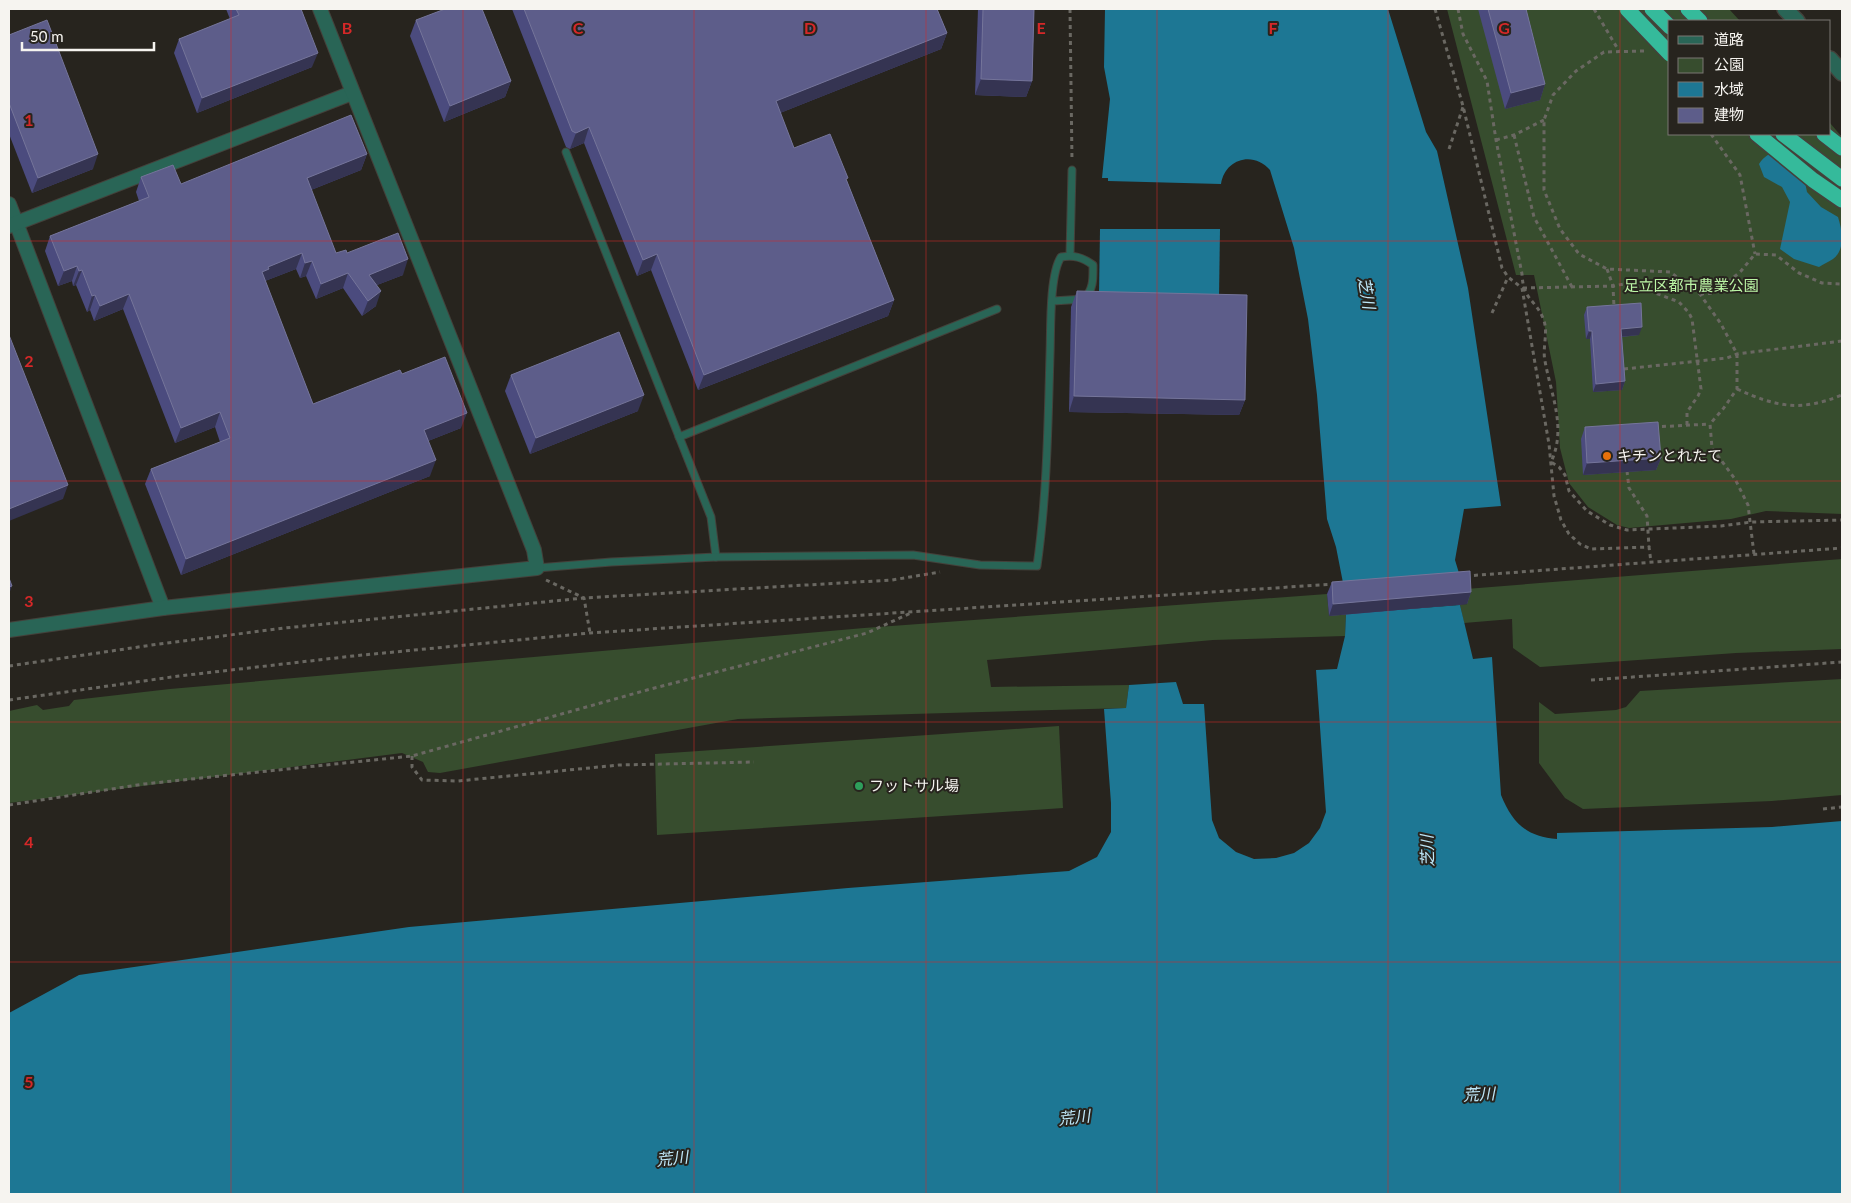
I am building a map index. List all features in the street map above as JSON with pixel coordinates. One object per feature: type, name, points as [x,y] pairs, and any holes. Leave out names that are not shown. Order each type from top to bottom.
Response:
[{"type":"highway","points":[[1627,9],[1668,52]]},
{"type":"highway","points":[[1652,9],[1668,25]]},
{"type":"highway","points":[[1688,9],[1699,20]]},
{"type":"highway","points":[[1758,135],[1813,180],[1842,200]]},
{"type":"highway","points":[[1784,135],[1842,179]]},
{"type":"highway","points":[[1825,135],[1842,148]]},
{"type":"street","points":[[9,630],[163,608],[540,573],[534,550],[320,9]]},
{"type":"street","points":[[1786,9],[1796,20]]},
{"type":"street","points":[[1831,60],[1842,73]]},
{"type":"street","points":[[12,225],[352,93]]},
{"type":"street","points":[[9,204],[12,225],[163,608]]},
{"type":"lane","points":[[566,152],[711,517],[716,557]]},
{"type":"lane","points":[[1070,256],[1072,170]]},
{"type":"lane","points":[[540,573],[611,562],[716,557],[913,555],[980,565],[1037,566],[1045,494],[1053,301],[1055,265],[1060,257],[1070,256],[1081,257],[1093,265],[1093,286],[1090,293],[1084,299],[1053,301]]},
{"type":"lane","points":[[679,437],[997,309]]},
{"type":"path","points":[[1070,9],[1072,170]]},
{"type":"path","points":[[1435,9],[1463,106],[1502,268],[1508,277],[1522,288],[1543,318],[1546,334],[1544,359],[1555,400],[1559,438],[1551,462]]},
{"type":"path","points":[[1458,9],[1463,34],[1487,81],[1496,140],[1522,274],[1522,288],[1549,444],[1554,496],[1561,520],[1569,534],[1580,544],[1591,549],[1649,547]]},
{"type":"path","points":[[1594,9],[1619,51]]},
{"type":"path","points":[[1649,51],[1604,52],[1576,71],[1552,95],[1544,120],[1544,190],[1560,229],[1580,254],[1608,269],[1670,272],[1700,294],[1721,324],[1737,354],[1737,389],[1710,424],[1712,448],[1742,490],[1748,505],[1754,554]]},
{"type":"path","points":[[1449,149],[1463,106]]},
{"type":"path","points":[[1496,140],[1514,135],[1544,120]]},
{"type":"path","points":[[1514,135],[1534,217],[1572,287]]},
{"type":"path","points":[[1700,294],[1715,293],[1742,271],[1755,254],[1740,174],[1712,135]]},
{"type":"path","points":[[1755,254],[1776,255],[1799,273],[1822,284],[1842,284]]},
{"type":"path","points":[[1608,269],[1612,286],[1614,312]]},
{"type":"path","points":[[1492,314],[1508,277]]},
{"type":"path","points":[[1522,288],[1612,286],[1629,283],[1678,302],[1692,319],[1701,389],[1687,412],[1687,425]]},
{"type":"path","points":[[1624,369],[1727,358],[1737,354],[1842,340]]},
{"type":"path","points":[[1737,389],[1771,403],[1788,405],[1819,404],[1842,395]]},
{"type":"path","points":[[1648,427],[1710,424]]},
{"type":"path","points":[[1551,462],[1559,467],[1565,475],[1568,491],[1587,511],[1610,524],[1628,530],[1721,526],[1751,522],[1842,520]]},
{"type":"path","points":[[1627,471],[1629,488],[1647,516],[1651,562]]},
{"type":"path","points":[[1465,576],[1842,548]]},
{"type":"path","points":[[9,666],[285,628],[584,598],[892,580],[941,572]]},
{"type":"path","points":[[540,573],[584,598]]},
{"type":"path","points":[[9,700],[179,676],[353,656],[590,633],[916,610],[1341,584]]},
{"type":"path","points":[[584,598],[590,633]]},
{"type":"path","points":[[9,805],[144,784],[412,756],[647,690],[867,633],[916,610]]},
{"type":"path","points":[[1591,680],[1842,662]]},
{"type":"path","points":[[412,756],[412,767],[422,780],[458,781],[619,765],[754,762]]},
{"type":"path","points":[[1823,809],[1842,807]]},
{"type":"green space","name":"足立区都市農業公園","points":[[1447,9],[1729,9],[1739,20],[1668,20],[1668,135],[1831,135],[1831,124],[1842,137],[1842,514],[1766,511],[1731,519],[1629,528],[1617,525],[1588,507],[1569,483],[1560,448],[1556,382],[1534,275],[1516,275]]},
{"type":"green space","points":[[1842,559],[1842,649],[1736,653],[1540,667],[1513,648],[1512,619],[1464,623],[1460,605],[1467,604],[1466,589]]},
{"type":"green space","points":[[1327,594],[1329,615],[1346,614],[1345,636],[1213,640],[987,660],[991,687],[1129,685],[1126,708],[738,719],[440,773],[428,772],[423,762],[402,753],[9,803],[9,711],[37,705],[43,710],[69,706],[74,700],[170,689],[864,628]]},
{"type":"green space","points":[[1842,679],[1842,795],[1772,801],[1583,809],[1565,798],[1539,763],[1539,702],[1555,714],[1616,710],[1626,707],[1640,691]]},
{"type":"green space","name":"フットサル場","points":[[1059,726],[1063,808],[657,835],[655,754]]},
{"type":"water","name":"芝川","points":[[1105,9],[1388,9],[1426,132],[1437,151],[1468,288],[1501,506],[1464,509],[1455,560],[1462,583],[1345,593],[1336,547],[1327,519],[1317,395],[1308,319],[1294,248],[1270,170],[1263,164],[1249,159],[1234,163],[1228,168],[1221,184],[1108,181],[1108,178],[1102,178],[1110,99],[1104,67]]},
{"type":"water","points":[[1786,148],[1801,163],[1807,192],[1821,207],[1838,217],[1842,233],[1840,250],[1833,259],[1819,267],[1794,259],[1780,249],[1790,202],[1782,187],[1764,177],[1759,164],[1767,155]]},
{"type":"water","points":[[1100,229],[1220,229],[1219,298],[1099,295]]},
{"type":"water","points":[[1460,605],[1473,659],[1492,657],[1501,795],[1515,820],[1529,831],[1546,838],[1557,839],[1557,833],[1772,827],[1842,821],[1842,1194],[9,1194],[9,1013],[79,975],[409,927],[848,888],[1069,871],[1097,857],[1111,832],[1111,803],[1104,709],[1126,708],[1129,685],[1176,682],[1183,704],[1204,704],[1212,820],[1219,838],[1236,852],[1254,859],[1276,858],[1294,853],[1309,843],[1320,828],[1326,812],[1316,670],[1337,669],[1345,636],[1346,614]]},
{"type":"building","points":[[236,9],[301,9],[318,53],[202,98],[179,39],[239,15]]},
{"type":"building","points":[[445,9],[482,9],[511,81],[450,106],[416,20]]},
{"type":"building","points":[[524,9],[937,9],[947,33],[776,101],[794,148],[830,134],[894,300],[704,375],[657,254],[643,260],[589,127],[576,133],[572,131]]},
{"type":"building","points":[[983,9],[1034,9],[1032,81],[981,79]]},
{"type":"building","points":[[1488,9],[1526,9],[1545,84],[1511,93]]},
{"type":"building","points":[[47,20],[98,154],[38,178],[9,103],[9,35]]},
{"type":"building","points":[[351,115],[367,154],[307,178],[336,253],[346,250],[347,253],[398,233],[408,259],[369,275],[381,291],[368,301],[348,273],[321,284],[312,261],[305,263],[302,253],[268,267],[269,269],[262,272],[313,404],[400,370],[402,374],[445,357],[467,413],[424,430],[436,460],[186,559],[151,469],[230,438],[220,412],[181,428],[129,294],[100,306],[95,295],[92,296],[82,270],[79,271],[77,266],[64,271],[50,236],[149,197],[141,177],[173,165],[181,184]]},
{"type":"building","points":[[1077,291],[1247,295],[1245,400],[1074,396]]},
{"type":"building","points":[[1641,303],[1642,327],[1621,329],[1625,381],[1596,384],[1592,331],[1589,331],[1587,307]]},
{"type":"building","points":[[619,332],[644,395],[536,438],[511,375]]},
{"type":"building","points":[[9,335],[68,485],[9,509]]},
{"type":"building","points":[[1658,422],[1661,458],[1587,463],[1585,427]]},
{"type":"building","points":[[1470,571],[1471,592],[1333,604],[1332,582]]},
{"type":"place","name":"キチンとれたて","points":[[1607,456]]},
{"type":"place","name":"フットサル場","points":[[859,786]]},
{"type":"water label","name":"荒川","points":[[1479,1094]]},
{"type":"water label","name":"荒川","points":[[1074,1117]]},
{"type":"water label","name":"荒川","points":[[672,1158]]}]
